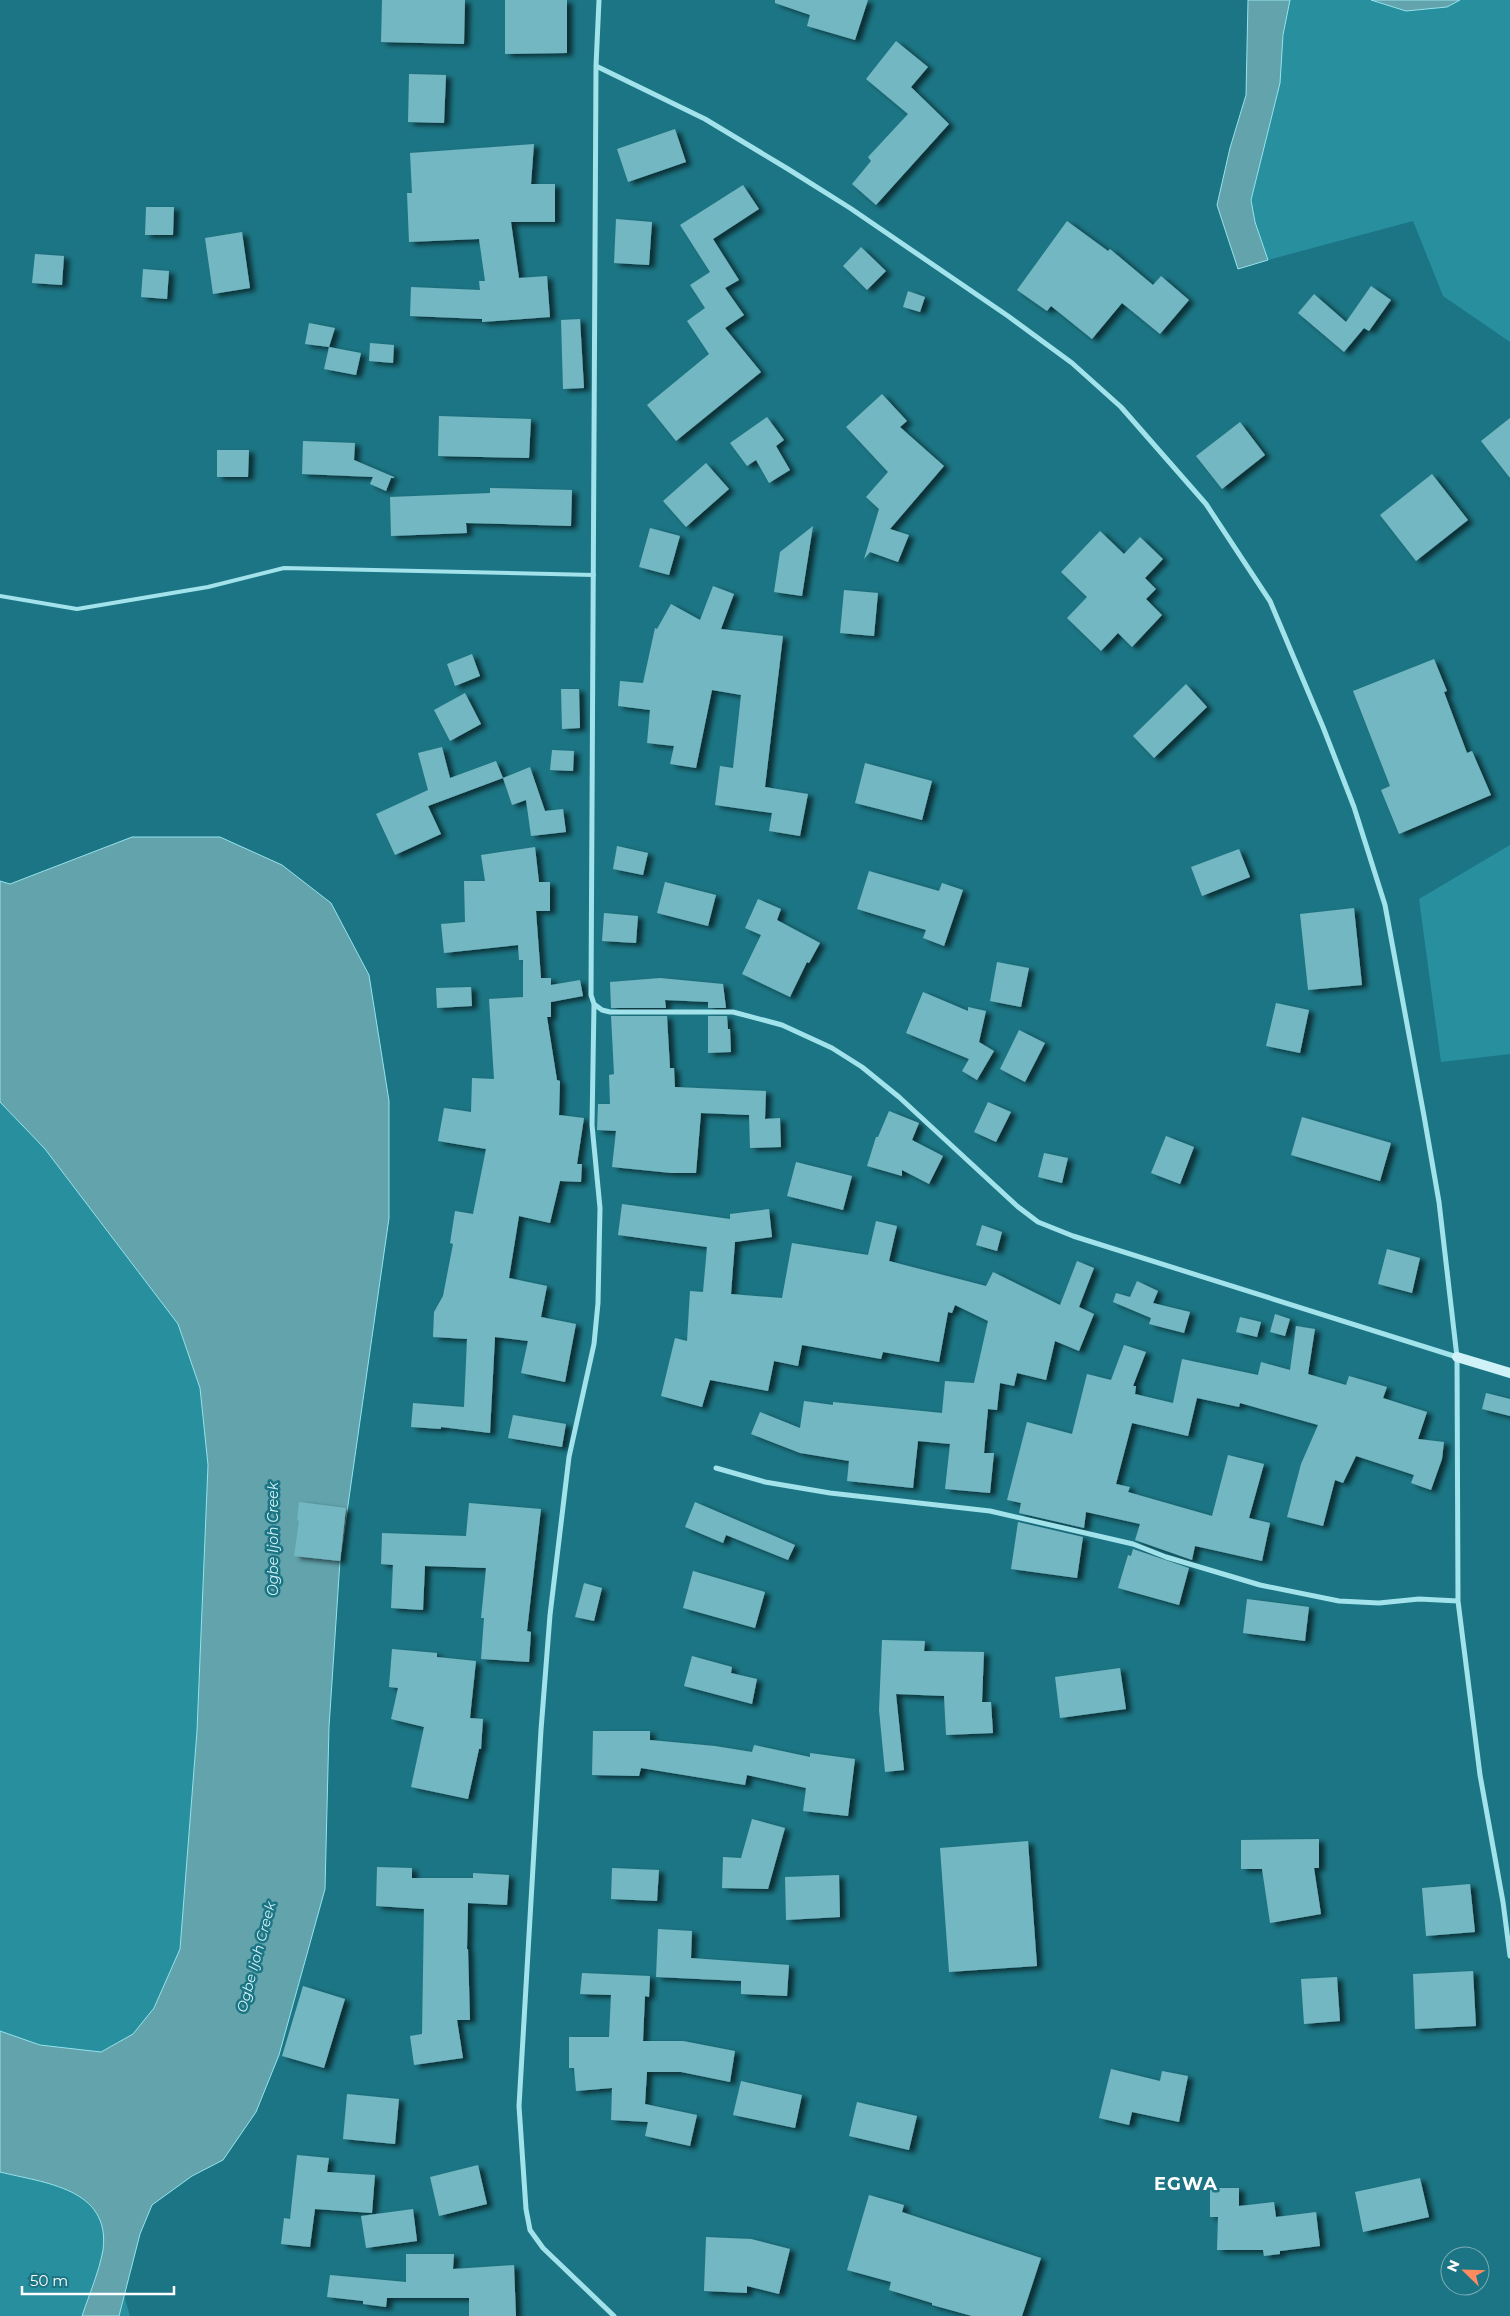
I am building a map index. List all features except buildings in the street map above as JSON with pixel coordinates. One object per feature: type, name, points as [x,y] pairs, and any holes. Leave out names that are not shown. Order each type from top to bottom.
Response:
[{"type":"street","points":[[599,0],[596,66],[591,995],[594,1004],[592,1125],[600,1208],[598,1303],[594,1344],[569,1457],[550,1616],[541,1730],[519,2106],[526,2210],[530,2230],[543,2248],[614,2316]]},
{"type":"street","points":[[596,66],[705,119],[788,168],[984,300],[1072,363],[1120,407],[1156,444],[1206,504],[1270,601],[1323,727],[1354,807],[1385,905],[1439,1202],[1457,1357],[1458,1601],[1480,1775],[1503,1902],[1510,1956]]},
{"type":"street","points":[[594,1004],[602,1010],[610,1012],[733,1012],[782,1025],[832,1048],[862,1067],[899,1097],[1017,1206],[1038,1222],[1124,1252],[1510,1373]]},
{"type":"street","points":[[716,1468],[765,1482],[830,1493],[990,1511],[1133,1544],[1166,1557],[1260,1585],[1338,1601],[1379,1603],[1420,1600],[1458,1601]]},
{"type":"lane","points":[[0,596],[77,609],[208,588],[284,568],[594,575]]},
{"type":"shaded area","points":[[1290,0],[1371,0],[1406,11],[1447,7],[1460,0],[1510,0],[1510,342],[1443,296],[1413,221],[1268,260],[1255,222],[1251,200],[1263,147]]},
{"type":"shaded area","points":[[1510,845],[1510,1054],[1441,1062],[1419,899]]},
{"type":"shaded area","points":[[0,1102],[45,1149],[178,1324],[200,1388],[208,1465],[197,1731],[180,1949],[155,2008],[133,2034],[101,2052],[40,2045],[0,2031]]},
{"type":"shaded area","points":[[0,2172],[54,2185],[71,2192],[86,2201],[96,2213],[103,2229],[103,2250],[82,2316],[0,2316]]},
{"type":"shaded area","points":[[124,2295],[130,2316],[119,2316]]},
{"type":"water","points":[[1248,0],[1290,0],[1283,35],[1280,83],[1251,200],[1255,222],[1268,260],[1238,269],[1217,205],[1230,148],[1246,95]]},
{"type":"water","points":[[1371,0],[1460,0],[1447,7],[1406,11]]},
{"type":"water","name":"Ogbe Ijoh Creek","points":[[132,837],[220,837],[282,865],[331,903],[369,975],[389,1101],[389,1218],[340,1561],[329,1727],[325,1889],[279,2055],[256,2112],[223,2160],[192,2176],[152,2205],[140,2234],[119,2316],[82,2316],[103,2250],[103,2229],[96,2213],[86,2201],[71,2192],[54,2185],[0,2172],[0,2031],[40,2045],[101,2052],[133,2034],[154,2008],[180,1949],[197,1731],[208,1465],[200,1388],[178,1324],[45,1149],[0,1102],[0,881],[10,884]]},
{"type":"district","name":"EGWA","points":[[1186,2184]]}]
